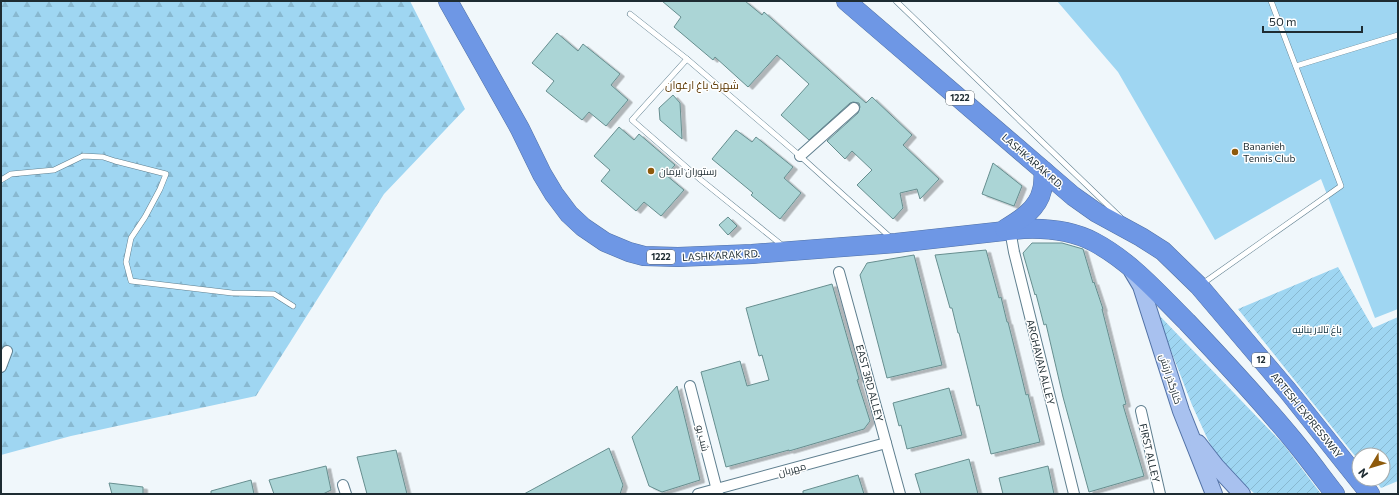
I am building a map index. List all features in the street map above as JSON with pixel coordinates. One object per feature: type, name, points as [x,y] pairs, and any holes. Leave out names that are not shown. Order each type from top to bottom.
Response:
[{"type":"highway","name":"LASHKARAK RD.","points":[[448,1],[520,129],[542,174],[554,194],[569,214],[594,235],[605,242],[629,252],[644,256],[678,257],[789,251],[896,243],[1005,231]]},
{"type":"highway","name":"LASHKARAK RD.","points":[[846,1],[1073,196]]},
{"type":"highway","name":"1222","points":[[1005,231],[1025,216],[1034,206],[1042,191],[1044,171]]},
{"type":"highway","name":"ARTESH EXPRESSWAY","points":[[1073,196],[1097,213],[1163,251],[1199,286],[1288,391],[1370,494]]},
{"type":"highway","name":"1222","points":[[1005,231],[1038,228],[1074,234],[1092,241],[1128,264]]},
{"type":"highway","points":[[1141,237],[1128,264],[1224,361],[1294,442],[1335,494]]},
{"type":"main road","name":"کنارگذر ارتش","points":[[1128,264],[1140,286],[1186,427],[1214,494]]},
{"type":"main road","points":[[1186,427],[1216,466],[1242,494]]},
{"type":"street","points":[[800,156],[854,108]]},
{"type":"street","name":"ARGHAVAN ALLEY","points":[[1005,231],[1014,252],[1074,494]]},
{"type":"street","name":"EAST 3RD ALLEY","points":[[839,272],[900,494]]},
{"type":"street","points":[[1,367],[7,351]]},
{"type":"street","name":"شب بو","points":[[690,386],[717,492]]},
{"type":"street","name":"FIRST ALLEY","points":[[1141,411],[1160,494]]},
{"type":"street","name":"مهربان","points":[[698,494],[717,492],[886,443]]},
{"type":"street","points":[[1207,478],[1209,494]]},
{"type":"lane","points":[[896,1],[1141,237]]},
{"type":"lane","points":[[1199,286],[1342,186],[1271,1]]},
{"type":"lane","points":[[630,14],[687,59],[800,156],[896,243]]},
{"type":"lane","points":[[1296,66],[1398,35]]},
{"type":"lane","points":[[687,59],[632,120],[701,180],[789,251]]},
{"type":"lane","points":[[1,180],[11,174],[54,170],[83,156],[104,157],[166,174],[145,217],[131,238],[126,262],[131,281],[232,293],[274,294],[293,306]]},
{"type":"green space","points":[[1,1],[410,1],[465,109],[384,194],[256,396],[71,436],[1,455]]},
{"type":"green space","points":[[1057,1],[1398,1],[1398,309],[1375,318],[1321,179],[1215,240],[1118,72]]},
{"type":"green space","name":"باغ تالار بنانیه","points":[[1338,267],[1373,328],[1398,317],[1398,481],[1391,484],[1391,447],[1351,447],[1351,451],[1238,309]]},
{"type":"green space","points":[[1156,312],[1284,445],[1321,494],[1255,494],[1225,467],[1208,440],[1192,405]]},
{"type":"building","points":[[662,1],[745,1],[762,15],[764,12],[866,103],[872,97],[912,135],[903,145],[939,179],[920,199],[917,189],[900,193],[903,208],[893,219],[857,185],[872,170],[852,151],[845,159],[827,141],[858,113],[860,107],[859,103],[850,103],[809,140],[781,115],[809,84],[777,55],[748,87],[715,57],[713,60],[674,27],[681,17]]},
{"type":"building","points":[[557,33],[578,51],[583,44],[620,74],[611,85],[628,100],[606,126],[589,112],[582,120],[546,91],[554,81],[532,63]]},
{"type":"building","points":[[673,95],[680,103],[682,139],[660,120],[659,108]]},
{"type":"building","points":[[619,127],[634,140],[639,134],[675,165],[666,175],[684,190],[661,216],[644,202],[636,211],[601,181],[610,170],[594,156]]},
{"type":"building","points":[[736,130],[752,142],[756,137],[793,167],[784,178],[801,193],[780,219],[751,195],[753,193],[712,159]]},
{"type":"building","points":[[993,163],[1022,186],[1014,206],[982,194]]},
{"type":"building","points":[[728,217],[737,226],[728,235],[719,225]]},
{"type":"building","points":[[1032,243],[1062,243],[1083,249],[1093,283],[1094,282],[1103,309],[1126,404],[1123,405],[1144,476],[1089,492],[1063,397],[1046,324],[1044,325],[1023,253]]},
{"type":"building","points":[[986,250],[999,298],[1001,297],[1026,395],[1028,394],[1040,442],[991,454],[952,308],[950,308],[935,255]]},
{"type":"building","points":[[914,255],[942,365],[887,378],[860,275],[867,263]]},
{"type":"building","points":[[832,284],[859,379],[857,380],[870,421],[864,429],[789,451],[726,467],[701,372],[740,361],[747,386],[769,380],[762,355],[759,356],[746,308]]},
{"type":"building","points":[[677,386],[700,480],[662,492],[649,486],[632,437]]},
{"type":"building","points":[[949,388],[962,435],[907,449],[901,425],[899,426],[893,403]]},
{"type":"building","points":[[609,448],[623,485],[620,494],[524,494]]},
{"type":"building","points":[[396,450],[407,494],[367,494],[357,457]]},
{"type":"building","points":[[969,459],[978,494],[921,494],[915,474]]},
{"type":"building","points":[[326,466],[331,490],[323,494],[274,494],[269,480]]},
{"type":"building","points":[[1048,466],[1054,494],[1003,494],[999,478]]},
{"type":"building","points":[[858,475],[864,494],[803,494],[803,491]]},
{"type":"building","points":[[251,480],[254,494],[211,494],[211,491]]},
{"type":"building","points":[[109,483],[143,487],[143,494],[112,494]]},
{"type":"place","name":"Bananieh Tennis Club","points":[[1235,152]]},
{"type":"place","name":"رستوران ايرمان","points":[[651,171]]},
{"type":"district","name":"شهرک باغ ارغوان","points":[[702,85]]}]
